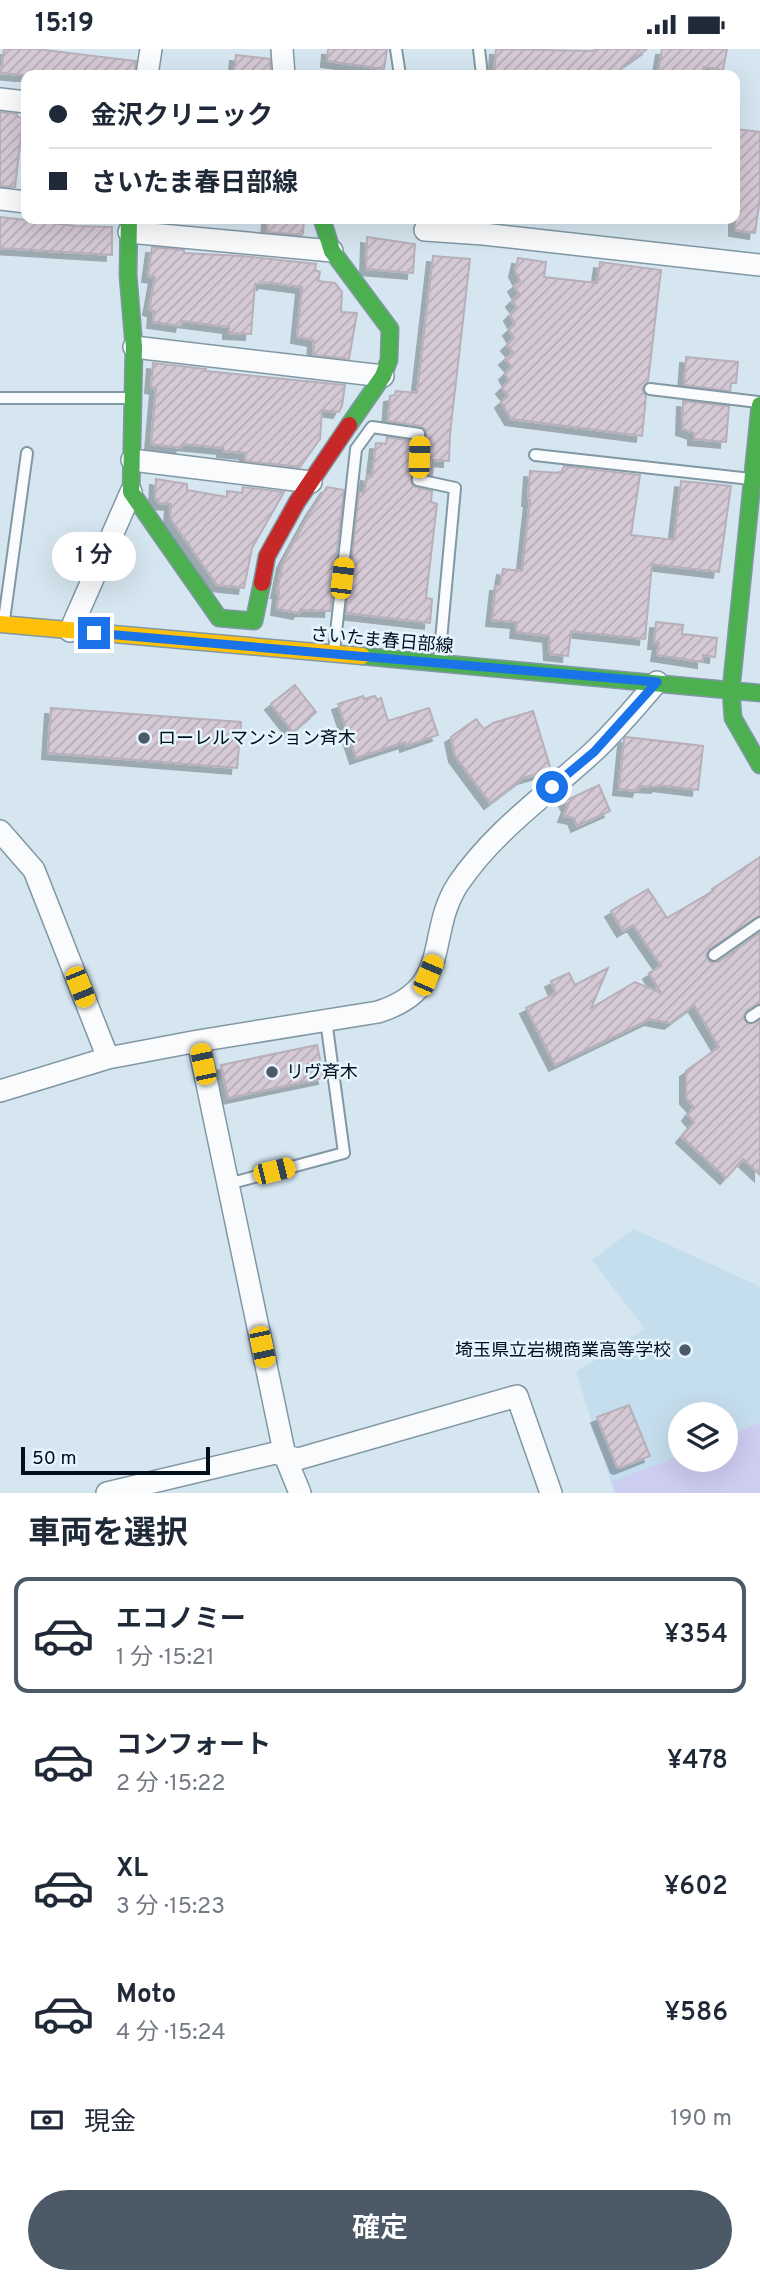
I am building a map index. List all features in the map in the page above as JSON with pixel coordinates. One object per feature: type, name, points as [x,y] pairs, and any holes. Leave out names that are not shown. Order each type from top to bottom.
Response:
[{"type":"street","points":[[148,70],[150,49]]},
{"type":"street","points":[[282,49],[284,70]]},
{"type":"street","points":[[0,99],[21,101]]},
{"type":"street","points":[[0,199],[21,201]]},
{"type":"street","points":[[131,492],[219,618],[254,621],[267,556],[311,482],[383,376],[389,361],[390,329],[332,251],[323,224]]},
{"type":"street","points":[[424,224],[496,235],[760,265]]},
{"type":"street","points":[[70,631],[131,492],[134,347],[128,275],[129,225],[332,251]]},
{"type":"street","points":[[134,347],[383,376]]},
{"type":"street","points":[[760,404],[731,690],[733,718],[760,765]]},
{"type":"street","points":[[132,460],[311,482]]},
{"type":"street","name":"さいたま春日部線","points":[[2,625],[760,693]]},
{"type":"street","points":[[0,1091],[108,1058],[378,1012],[397,1006],[416,993],[428,975],[437,953],[447,905],[474,862],[509,823],[594,752],[657,682]]},
{"type":"street","points":[[0,831],[34,870],[108,1058]]},
{"type":"street","points":[[198,1041],[285,1456],[300,1493]]},
{"type":"street","points":[[107,1493],[275,1454],[298,1459],[517,1396],[551,1493]]},
{"type":"lane","points":[[396,49],[399,70]]},
{"type":"lane","points":[[479,49],[481,70]]},
{"type":"lane","points":[[650,389],[760,404]]},
{"type":"lane","points":[[0,398],[134,398]]},
{"type":"lane","points":[[333,655],[356,449],[372,427],[419,434],[418,480],[456,488],[438,664]]},
{"type":"lane","points":[[2,625],[27,453]]},
{"type":"lane","points":[[535,455],[752,479]]},
{"type":"lane","points":[[714,955],[760,923]]},
{"type":"lane","points":[[228,1184],[344,1153],[326,1020]]},
{"type":"shaded area","name":"埼玉県立岩槻商業高等学校","points":[[634,1229],[757,1285],[760,1289],[760,1493],[614,1493],[576,1372],[645,1329],[592,1260]]},
{"type":"shaded area","points":[[760,1423],[760,1493],[616,1493],[612,1482],[668,1460],[668,1472],[738,1472],[738,1432]]},
{"type":"building","points":[[4,49],[36,49],[136,61],[135,70],[21,70],[21,75],[1,73]]},
{"type":"building","points":[[328,49],[387,49],[384,69],[327,61]]},
{"type":"building","points":[[496,49],[647,49],[620,70],[494,70]]},
{"type":"building","points":[[662,49],[727,49],[723,70],[704,67],[703,70],[658,70]]},
{"type":"building","points":[[236,55],[270,59],[271,70],[234,70]]},
{"type":"building","points":[[0,112],[17,114],[21,118],[21,135],[15,187],[0,186]]},
{"type":"building","points":[[740,130],[760,132],[760,198],[755,233],[735,230],[735,224],[740,224]]},
{"type":"building","points":[[0,217],[21,219],[21,224],[112,227],[112,255],[0,248]]},
{"type":"building","points":[[268,224],[304,224],[302,235],[267,232]]},
{"type":"building","points":[[367,237],[415,244],[413,273],[366,269]]},
{"type":"building","points":[[152,247],[184,250],[184,253],[316,264],[315,270],[320,272],[318,281],[335,283],[342,292],[341,312],[357,313],[349,359],[313,355],[314,340],[297,337],[302,287],[264,282],[255,284],[251,334],[229,333],[229,327],[182,321],[181,326],[153,322],[154,311],[149,309],[155,277],[148,276]]},
{"type":"building","points":[[433,256],[470,259],[449,461],[433,460],[432,475],[426,474],[426,430],[420,426],[388,421],[390,396],[395,395],[396,391],[417,393]]},
{"type":"building","points":[[518,258],[546,262],[544,277],[597,283],[600,262],[661,270],[648,381],[642,389],[646,396],[642,436],[511,419],[501,402],[508,396],[502,388],[509,381],[505,374],[512,367],[505,359],[513,352],[507,345],[514,338],[509,330],[515,324],[510,315],[517,308],[512,301],[519,294],[514,286],[520,281],[515,271]]},
{"type":"building","points":[[686,357],[738,362],[736,383],[731,383],[730,391],[684,385]]},
{"type":"building","points":[[153,363],[345,385],[342,406],[339,412],[322,410],[320,439],[300,467],[245,461],[246,453],[223,451],[223,448],[182,444],[181,448],[151,444],[156,388],[151,387]]},
{"type":"building","points":[[683,401],[729,406],[726,442],[694,439],[694,433],[682,429]]},
{"type":"building","points":[[387,437],[411,441],[411,483],[432,491],[431,502],[437,504],[426,598],[432,599],[430,623],[346,613],[359,492],[364,493],[367,475],[372,476],[376,443],[386,444]]},
{"type":"building","points":[[564,466],[640,475],[631,535],[674,540],[681,481],[731,486],[719,572],[652,564],[645,639],[571,631],[568,656],[550,654],[549,636],[516,632],[517,622],[492,620],[496,585],[500,585],[503,569],[522,571],[530,500],[530,471],[561,473]]},
{"type":"building","points":[[156,479],[187,484],[187,490],[227,497],[227,491],[242,493],[243,487],[284,492],[252,548],[244,588],[217,585],[170,518],[171,504],[159,503],[155,497]]},
{"type":"building","points":[[327,487],[344,490],[330,611],[300,610],[299,613],[277,609],[277,592],[283,562]]},
{"type":"building","points":[[656,622],[683,625],[682,634],[717,638],[715,657],[703,655],[703,662],[657,655],[659,643],[654,643]]},
{"type":"building","points":[[295,685],[316,712],[293,732],[271,704]]},
{"type":"building","points":[[363,696],[364,699],[375,696],[377,700],[381,698],[388,721],[429,708],[438,735],[406,746],[405,742],[356,758],[338,704]]},
{"type":"building","name":"ローレルマンション斉木","points":[[51,708],[241,722],[237,768],[48,753]]},
{"type":"building","points":[[533,711],[551,770],[523,778],[490,803],[455,756],[451,737],[476,719],[484,729],[493,723]]},
{"type":"building","points":[[626,737],[703,746],[698,790],[658,785],[640,786],[638,791],[619,789]]},
{"type":"building","points":[[599,785],[610,811],[577,826],[574,818],[564,816],[568,806],[565,801]]},
{"type":"building","points":[[760,857],[760,915],[710,949],[706,955],[710,962],[718,962],[760,933],[760,1003],[747,1010],[743,1017],[748,1024],[760,1020],[760,1175],[743,1159],[726,1178],[682,1137],[694,1122],[688,1115],[694,1107],[686,1098],[686,1071],[719,1047],[694,1005],[670,1023],[650,1019],[555,1065],[526,1008],[556,993],[551,981],[569,973],[575,985],[608,968],[591,1008],[635,982],[661,993],[649,973],[661,966],[633,925],[623,931],[611,911],[648,889],[667,918],[713,891],[712,889]]},
{"type":"building","name":"リヴ斉木","points":[[317,1045],[324,1078],[228,1098],[221,1065]]},
{"type":"building","points":[[629,1405],[650,1456],[620,1468],[617,1467],[597,1417]]},
{"type":"traffic: fast","points":[[129,224],[128,275],[134,347],[131,492],[219,618],[254,621],[262,583]]},
{"type":"traffic: fast","points":[[324,224],[332,251],[390,329],[389,360],[383,376],[349,425]]},
{"type":"traffic: fast","points":[[760,405],[731,690],[733,718],[760,765]]},
{"type":"traffic: fast","points":[[362,656],[760,693]]},
{"type":"traffic: slow","points":[[0,624],[362,656]]},
{"type":"traffic: jam","points":[[262,583],[267,556],[297,502],[349,425]]},
{"type":"place","name":"ローレルマンション斉木","points":[[144,738]]},
{"type":"place","name":"リヴ斉木","points":[[272,1072]]},
{"type":"place","name":"埼玉県立岩槻商業高等学校","points":[[685,1350]]},
{"type":"route","points":[[94,633],[657,682],[594,752],[552,787]]}]
